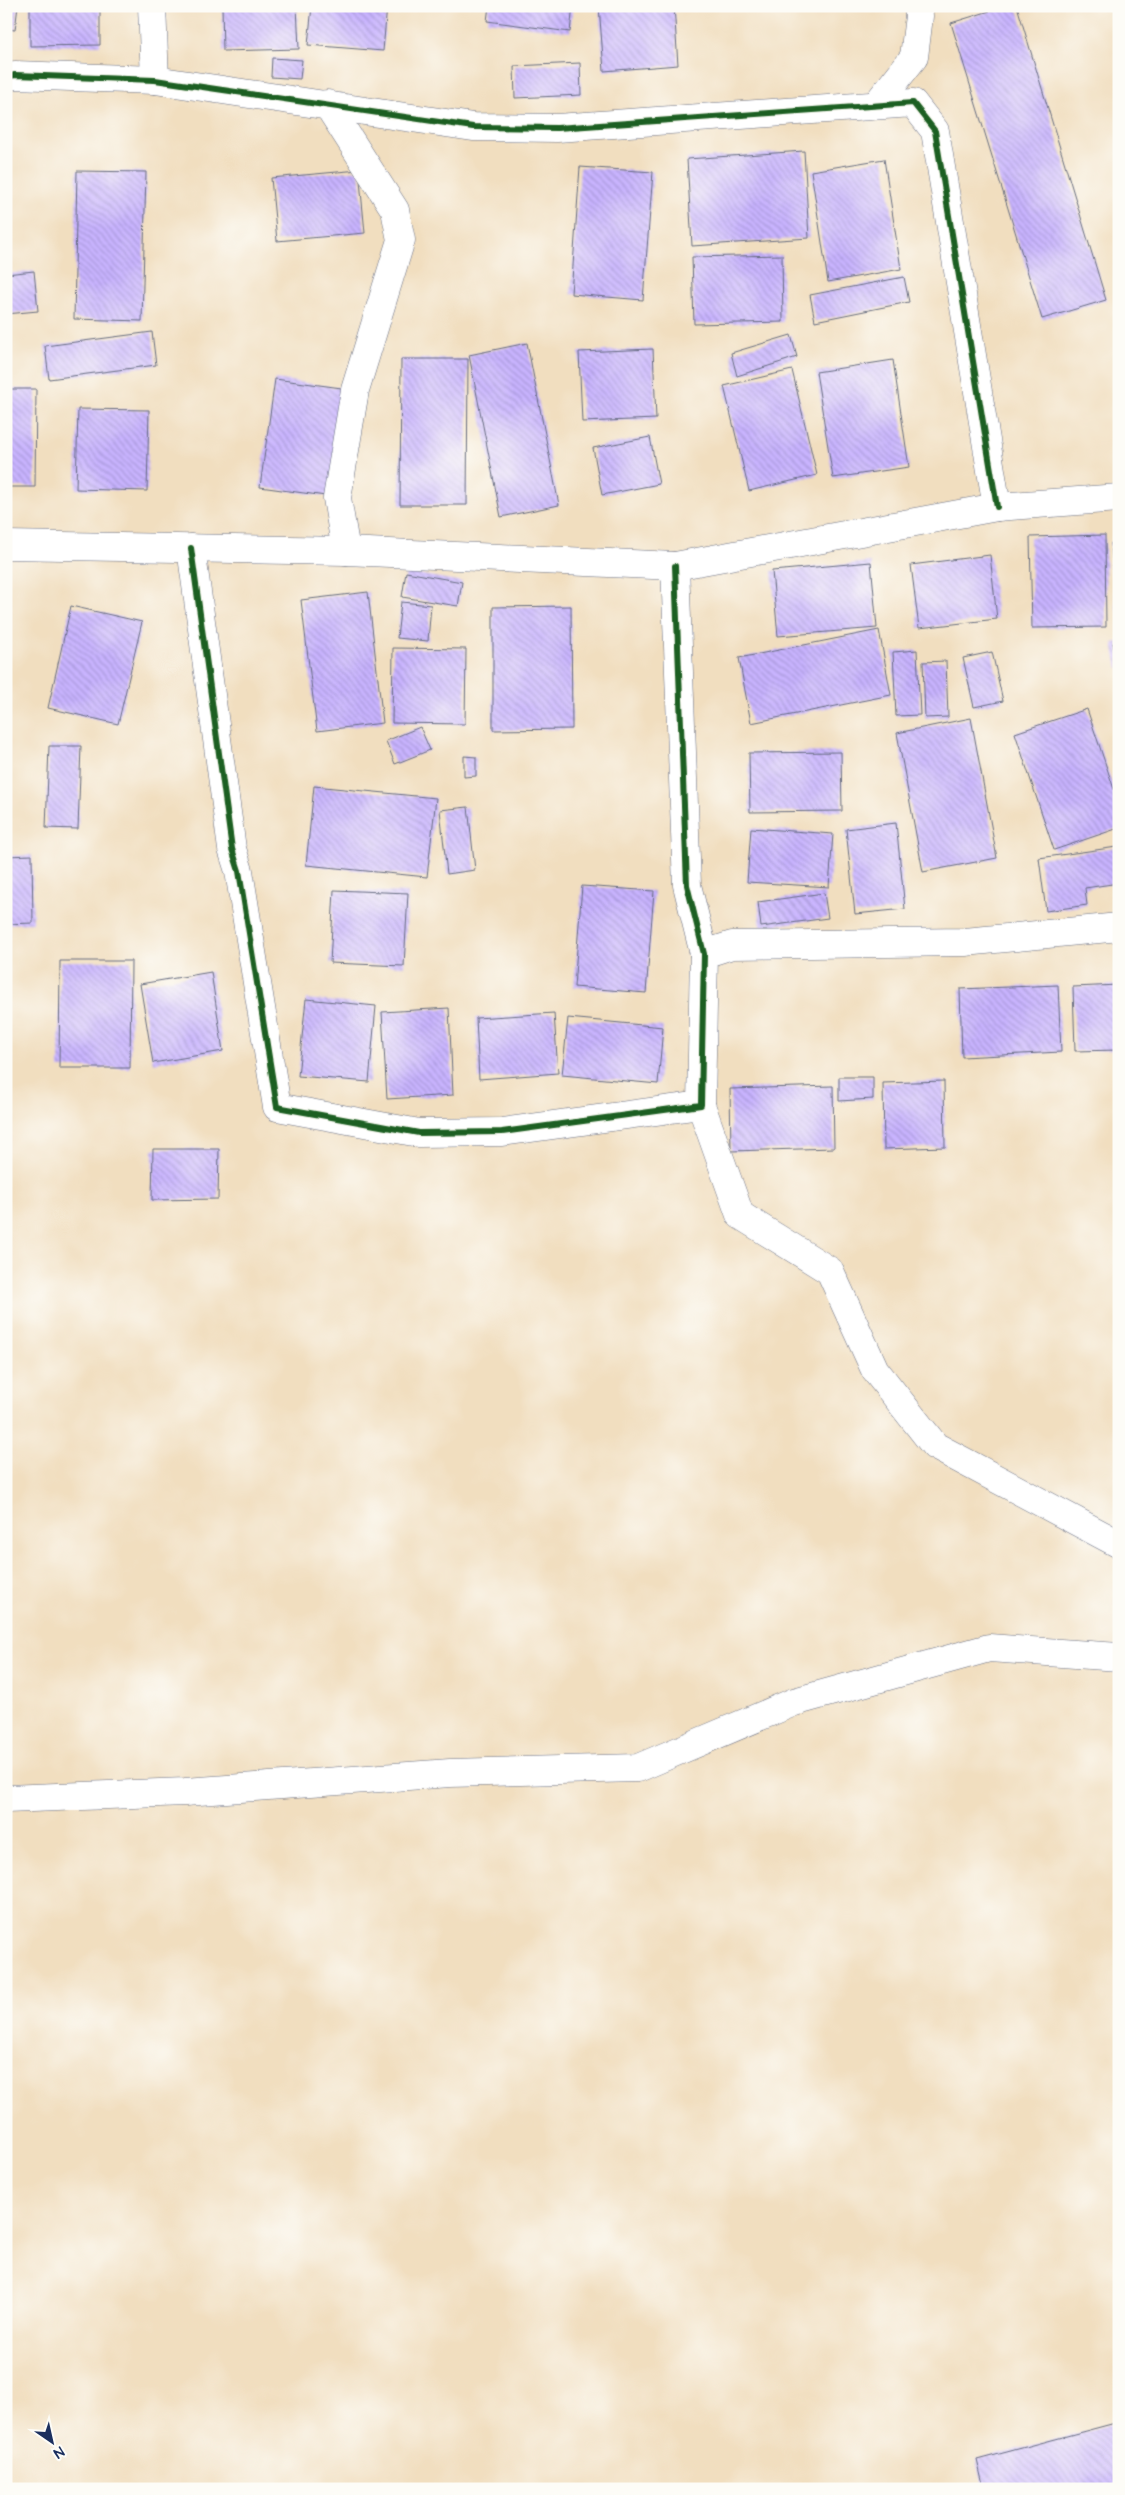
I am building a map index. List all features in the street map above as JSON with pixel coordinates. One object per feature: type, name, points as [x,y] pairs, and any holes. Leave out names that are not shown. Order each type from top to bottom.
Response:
[{"type":"street","points":[[152,6],[155,80]]},
{"type":"street","points":[[877,104],[914,56],[919,16],[918,6]]},
{"type":"street","points":[[6,77],[15,75],[155,80],[473,126],[557,128],[877,104],[913,103],[935,131],[997,507]]},
{"type":"street","points":[[327,104],[395,210],[401,240],[355,390],[337,498],[346,551]]},
{"type":"street","points":[[6,545],[346,551],[675,566],[997,507],[1119,498]]},
{"type":"street","points":[[191,548],[232,850],[239,871],[277,1107],[419,1133],[502,1132],[701,1105]]},
{"type":"street","points":[[675,566],[687,885],[704,954],[701,1105],[740,1216],[830,1271],[875,1370],[935,1446],[1119,1544]]},
{"type":"street","points":[[704,954],[732,945],[966,942],[1119,927]]},
{"type":"street","points":[[6,1799],[185,1792],[450,1773],[638,1768],[794,1702],[989,1648],[1119,1657]]},
{"type":"building","points":[[6,6],[18,6],[15,30],[6,29]]},
{"type":"building","points":[[30,6],[100,6],[100,45],[30,46]]},
{"type":"building","points":[[222,6],[297,6],[299,49],[223,51]]},
{"type":"building","points":[[312,6],[387,6],[383,51],[308,45]]},
{"type":"building","points":[[489,6],[573,6],[570,32],[487,21]]},
{"type":"building","points":[[599,6],[674,6],[678,65],[604,71]]},
{"type":"building","points":[[1006,6],[1017,6],[1106,300],[1042,319],[951,23]]},
{"type":"building","points":[[272,58],[302,60],[300,79],[271,77]]},
{"type":"building","points":[[580,63],[581,95],[515,98],[514,66]]},
{"type":"building","points":[[804,151],[809,238],[692,246],[687,159]]},
{"type":"building","points":[[884,159],[901,269],[828,282],[811,171]]},
{"type":"building","points":[[580,167],[653,172],[643,300],[571,294]]},
{"type":"building","points":[[359,170],[365,233],[277,241],[271,178]]},
{"type":"building","points":[[77,171],[146,172],[142,321],[74,319]]},
{"type":"building","points":[[782,255],[783,322],[694,324],[692,257]]},
{"type":"building","points":[[34,271],[38,311],[6,314],[6,274]]},
{"type":"building","points":[[904,277],[909,302],[815,321],[810,295]]},
{"type":"building","points":[[152,332],[156,365],[49,379],[45,346]]},
{"type":"building","points":[[791,335],[797,357],[737,376],[731,353]]},
{"type":"building","points":[[527,343],[559,505],[501,517],[469,355]]},
{"type":"building","points":[[653,349],[656,419],[582,422],[579,352]]},
{"type":"building","points":[[401,359],[468,359],[467,505],[400,505]]},
{"type":"building","points":[[893,360],[909,467],[833,478],[816,372]]},
{"type":"building","points":[[792,370],[817,475],[749,491],[724,386]]},
{"type":"building","points":[[275,379],[349,389],[333,497],[260,487]]},
{"type":"building","points":[[6,389],[36,389],[35,487],[6,487]]},
{"type":"building","points":[[78,409],[149,410],[147,491],[76,489]]},
{"type":"building","points":[[650,437],[659,484],[602,495],[593,448]]},
{"type":"building","points":[[1105,535],[1106,627],[1032,628],[1030,537]]},
{"type":"building","points":[[1119,542],[1119,612],[1117,612],[1111,543]]},
{"type":"building","points":[[990,555],[997,619],[919,628],[911,565]]},
{"type":"building","points":[[871,562],[877,628],[778,636],[772,571]]},
{"type":"building","points":[[406,572],[462,582],[458,606],[402,597]]},
{"type":"building","points":[[368,592],[383,723],[317,731],[301,600]]},
{"type":"building","points":[[401,602],[431,605],[428,641],[397,638]]},
{"type":"building","points":[[71,606],[142,622],[118,724],[48,708]]},
{"type":"building","points":[[571,606],[572,729],[493,730],[493,607]]},
{"type":"building","points":[[879,630],[891,695],[751,723],[739,658]]},
{"type":"building","points":[[1119,642],[1119,668],[1118,668],[1113,643]]},
{"type":"building","points":[[393,648],[466,649],[465,724],[392,723]]},
{"type":"building","points":[[917,650],[920,715],[896,716],[893,652]]},
{"type":"building","points":[[992,652],[1003,701],[974,707],[963,658]]},
{"type":"building","points":[[946,661],[948,717],[925,718],[923,662]]},
{"type":"building","points":[[1087,709],[1119,804],[1119,828],[1054,850],[1015,733]]},
{"type":"building","points":[[971,718],[997,858],[923,872],[897,733]]},
{"type":"building","points":[[420,727],[430,750],[395,764],[386,741]]},
{"type":"building","points":[[49,746],[81,746],[78,829],[46,828]]},
{"type":"building","points":[[841,752],[842,811],[750,812],[749,753]]},
{"type":"building","points":[[464,756],[476,757],[476,776],[464,777]]},
{"type":"building","points":[[314,786],[436,798],[427,877],[306,865]]},
{"type":"building","points":[[468,807],[475,870],[447,874],[440,810]]},
{"type":"building","points":[[896,823],[905,909],[855,914],[846,829]]},
{"type":"building","points":[[751,828],[833,834],[829,887],[747,882]]},
{"type":"building","points":[[1117,847],[1119,883],[1085,888],[1087,905],[1046,911],[1039,858]]},
{"type":"building","points":[[32,855],[33,923],[6,924],[6,856]]},
{"type":"building","points":[[582,886],[654,891],[646,993],[574,987]]},
{"type":"building","points":[[334,890],[408,893],[404,966],[330,963]]},
{"type":"building","points":[[824,893],[828,918],[761,927],[758,902]]},
{"type":"building","points":[[60,961],[131,961],[130,1068],[59,1068]]},
{"type":"building","points":[[211,972],[223,1051],[153,1063],[140,984]]},
{"type":"building","points":[[1058,985],[1061,1052],[962,1057],[960,989]]},
{"type":"building","points":[[1119,985],[1119,1050],[1075,1051],[1073,987]]},
{"type":"building","points":[[306,999],[376,1006],[369,1082],[298,1076]]},
{"type":"building","points":[[449,1008],[453,1095],[387,1099],[382,1012]]},
{"type":"building","points":[[554,1013],[558,1073],[479,1079],[476,1018]]},
{"type":"building","points":[[568,1018],[663,1027],[658,1084],[562,1075]]},
{"type":"building","points":[[839,1077],[873,1077],[873,1099],[839,1101]]},
{"type":"building","points":[[944,1081],[945,1147],[884,1149],[883,1083]]},
{"type":"building","points":[[833,1086],[834,1148],[731,1151],[730,1089]]},
{"type":"building","points":[[153,1149],[219,1149],[218,1199],[152,1200]]},
{"type":"building","points":[[1119,2422],[1119,2487],[984,2489],[977,2460]]},
{"type":"cycle path","points":[[6,77],[15,75],[155,80],[473,127],[557,128],[913,103],[935,131],[997,507]]},
{"type":"cycle path","points":[[191,548],[232,849],[239,871],[277,1107],[419,1133],[502,1132],[701,1105],[704,954],[687,885],[675,566]]}]
